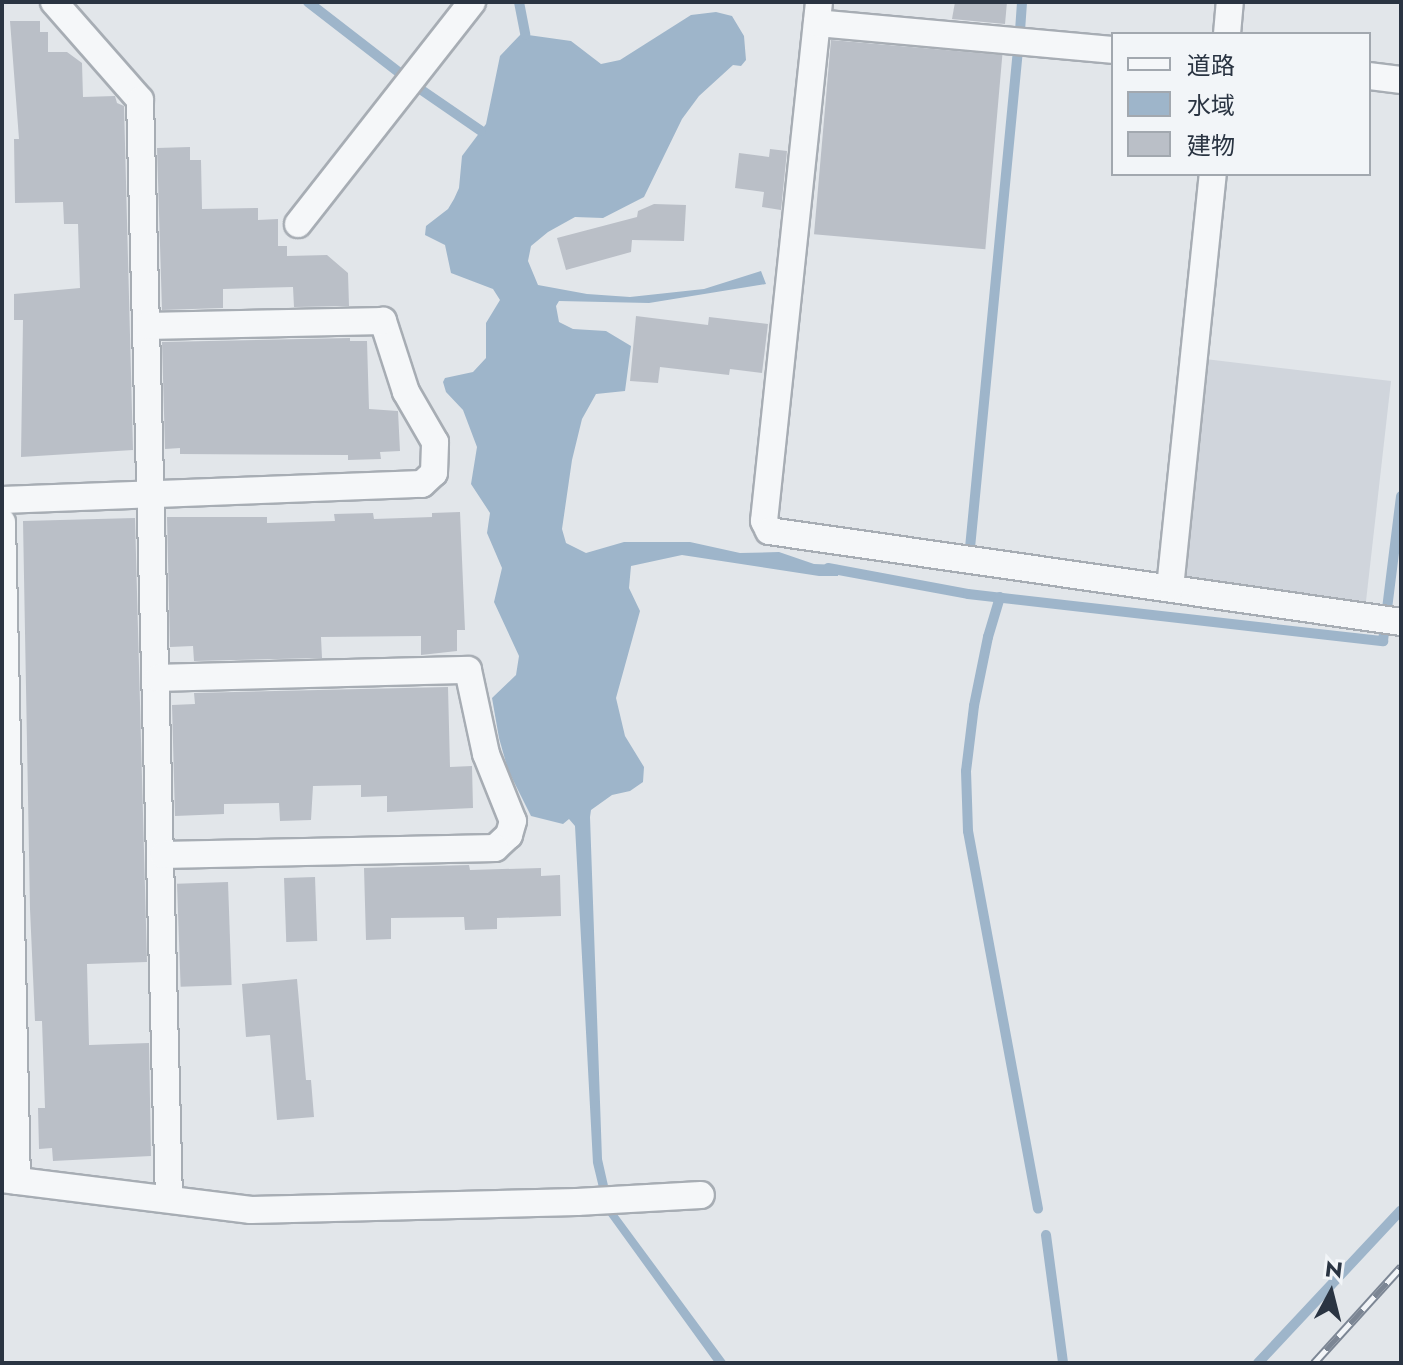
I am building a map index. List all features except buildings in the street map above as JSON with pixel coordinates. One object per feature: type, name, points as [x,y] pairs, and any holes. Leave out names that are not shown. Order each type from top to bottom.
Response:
[{"type":"street","points":[[54,2],[140,100],[163,855],[169,1199]]},
{"type":"street","points":[[298,224],[472,2]]},
{"type":"street","points":[[1227,32],[1230,2]]},
{"type":"street","points":[[1111,50],[818,12],[764,521],[769,531],[1390,620]]},
{"type":"street","points":[[1371,76],[1401,80]]},
{"type":"street","points":[[1170,588],[1213,176]]},
{"type":"street","points":[[2,500],[152,497],[422,484],[434,473],[435,442],[406,392],[383,321],[147,326]]},
{"type":"street","points":[[2,522],[10,1180],[251,1210],[606,1201],[701,1195]]},
{"type":"street","points":[[158,678],[468,670],[486,754],[513,821],[509,835],[495,848],[163,855]]},
{"type":"shaded area","points":[[1205,359],[1391,381],[1365,610],[1187,583],[1178,568]]},
{"type":"water","points":[[716,12],[732,16],[744,36],[746,60],[741,66],[733,65],[699,96],[682,119],[644,197],[603,218],[575,217],[531,246],[528,261],[538,285],[587,294],[630,297],[704,289],[761,271],[766,284],[649,303],[559,301],[556,306],[559,322],[573,329],[606,331],[631,346],[625,391],[596,394],[582,419],[572,460],[562,529],[566,543],[586,553],[624,542],[690,542],[740,553],[779,552],[814,564],[839,565],[838,576],[819,576],[682,555],[631,566],[629,588],[640,611],[616,698],[625,736],[644,767],[643,782],[630,791],[612,795],[591,810],[590,817],[602,1159],[609,1190],[617,1214],[727,1363],[715,1363],[605,1211],[593,1163],[575,826],[569,819],[563,824],[531,816],[508,770],[492,698],[516,675],[519,656],[494,602],[502,568],[487,533],[490,513],[471,484],[477,447],[463,410],[446,392],[443,382],[445,378],[473,372],[486,358],[486,323],[500,300],[493,289],[451,273],[445,245],[425,235],[426,226],[448,209],[454,199],[459,188],[462,156],[486,124],[500,56],[521,34],[571,41],[601,64],[620,60],[691,15]]},
{"type":"waterway","points":[[308,2],[400,73]]},
{"type":"waterway","points":[[519,2],[525,34]]},
{"type":"waterway","points":[[1020,31],[1022,2]]},
{"type":"waterway","points":[[970,548],[1018,53]]},
{"type":"waterway","points":[[420,89],[481,131]]},
{"type":"waterway","points":[[828,568],[968,594],[1383,641],[1401,496]]},
{"type":"waterway","points":[[1000,597],[974,706],[966,771],[968,831],[1038,1209]]},
{"type":"waterway","points":[[1258,1363],[1401,1210]]},
{"type":"waterway","points":[[1046,1235],[1063,1363]]},
{"type":"railway","points":[[1314,1363],[1401,1267]]}]
